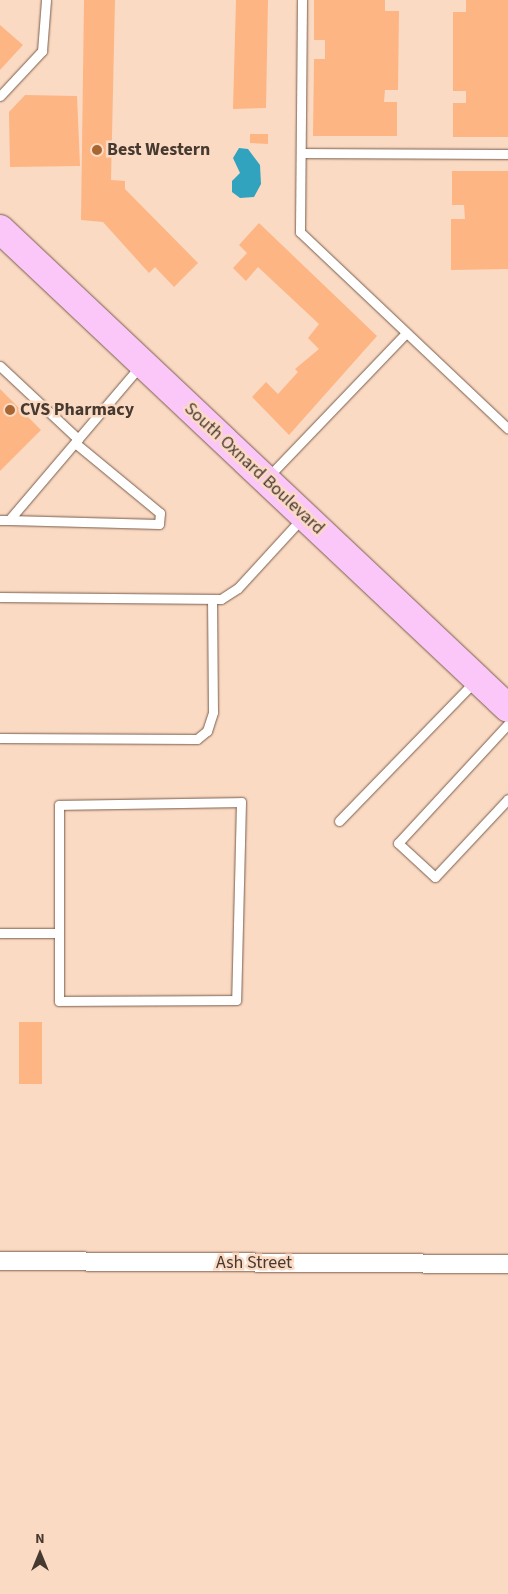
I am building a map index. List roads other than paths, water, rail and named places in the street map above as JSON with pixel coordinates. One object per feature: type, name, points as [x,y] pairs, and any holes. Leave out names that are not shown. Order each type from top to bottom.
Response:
[{"type":"main road","name":"South Oxnard Boulevard","points":[[0,229],[508,708]]},
{"type":"street","name":"Ash Street","points":[[0,1261],[508,1264]]},
{"type":"lane","points":[[0,96],[42,51],[46,0]]},
{"type":"lane","points":[[302,0],[300,232],[508,429]]},
{"type":"lane","points":[[301,153],[508,154]]},
{"type":"lane","points":[[265,480],[406,332]]},
{"type":"lane","points":[[4,520],[77,441],[142,364]]},
{"type":"lane","points":[[0,366],[77,441],[160,513],[159,524],[4,520]]},
{"type":"lane","points":[[0,597],[212,599],[238,588],[304,516]]},
{"type":"lane","points":[[0,738],[197,739],[207,731],[213,712],[212,599]]},
{"type":"lane","points":[[339,821],[477,679]]},
{"type":"lane","points":[[508,724],[398,843],[435,878],[508,799]]},
{"type":"lane","points":[[241,802],[236,1000],[59,1001],[57,933],[58,805],[241,802]]},
{"type":"lane","points":[[0,933],[57,933]]},
{"type":"water","points":[[239,148],[248,149],[260,165],[261,184],[254,197],[240,198],[232,192],[232,181],[240,173],[233,158]]},
{"type":"place","name":"Best Western","points":[[97,150]]},
{"type":"place","name":"CVS Pharmacy","points":[[10,410]]}]
